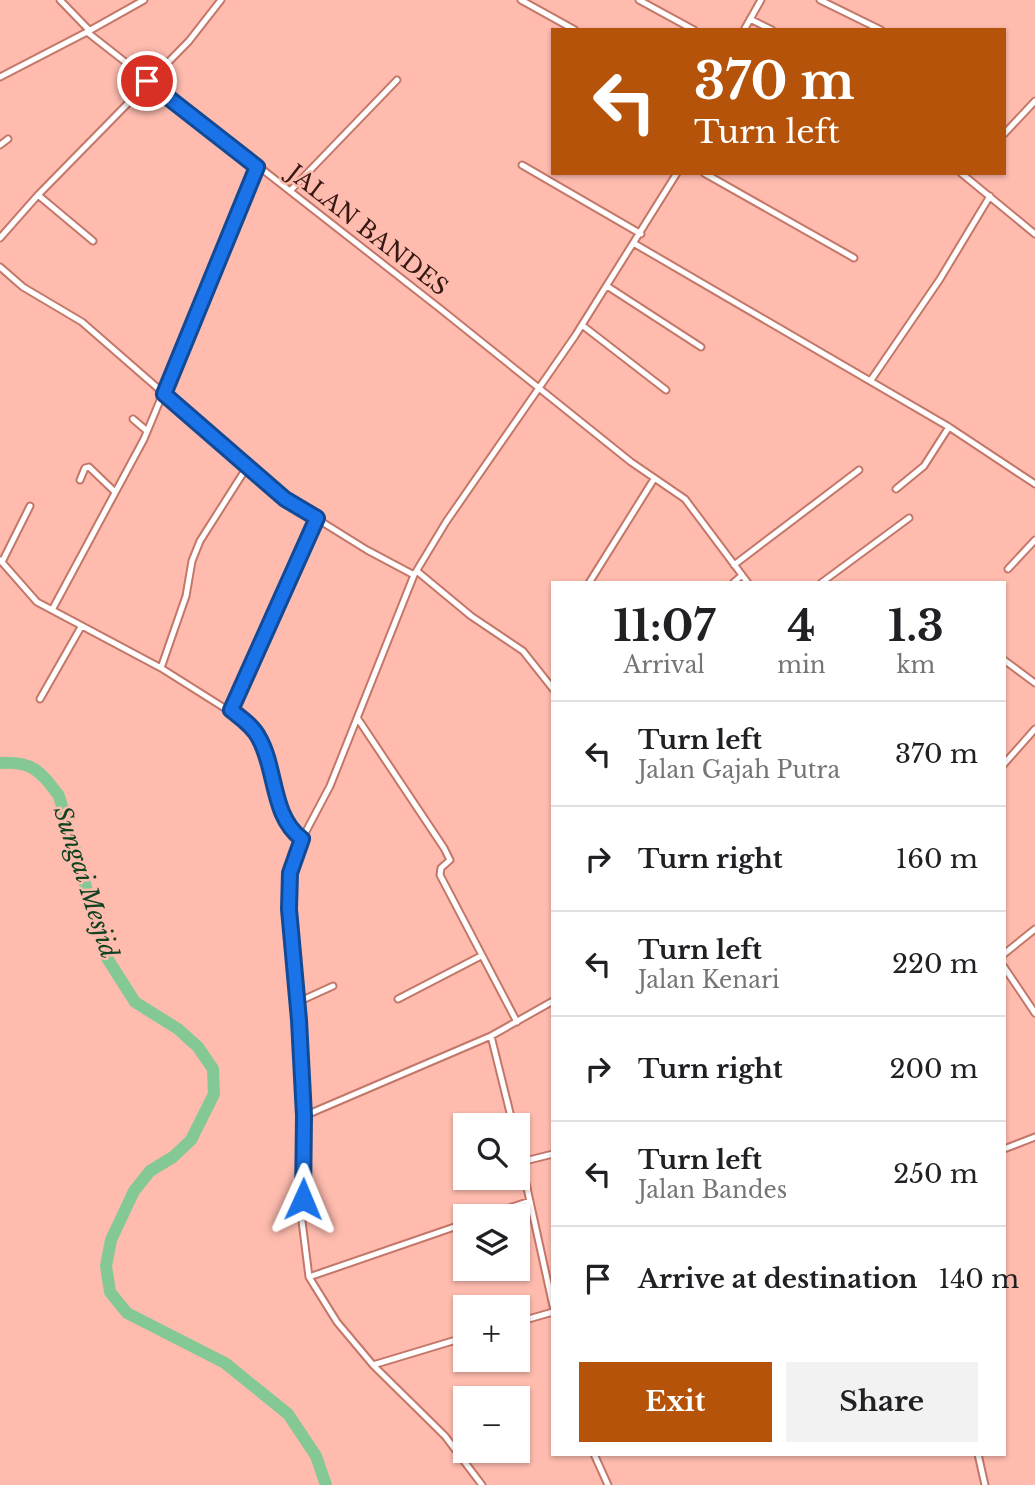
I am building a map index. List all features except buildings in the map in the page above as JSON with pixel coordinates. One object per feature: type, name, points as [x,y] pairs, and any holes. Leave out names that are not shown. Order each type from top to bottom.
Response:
[{"type":"street","name":"JALAN BANDES","points":[[60,0],[89,32],[147,81],[257,167],[291,190],[654,479],[685,499],[746,581]]},
{"type":"street","points":[[0,238],[38,195],[188,41],[221,0]]},
{"type":"street","points":[[521,0],[572,28]]},
{"type":"street","points":[[639,0],[690,28]]},
{"type":"street","points":[[745,28],[761,0]]},
{"type":"street","points":[[820,0],[877,28]]},
{"type":"street","points":[[0,77],[89,32],[140,1]]},
{"type":"street","points":[[750,19],[768,28]]},
{"type":"street","points":[[291,190],[397,80]]},
{"type":"street","points":[[1006,132],[1035,101]]},
{"type":"street","points":[[0,145],[8,139]]},
{"type":"street","points":[[522,165],[641,234]]},
{"type":"street","points":[[52,610],[148,431],[257,167]]},
{"type":"street","points":[[482,1485],[445,1436],[373,1365],[337,1322],[309,1277],[302,1221],[304,1116],[298,1002],[289,909],[290,873],[302,839],[325,798],[416,573],[446,522],[635,244],[676,175]]},
{"type":"street","points":[[708,175],[854,258]]},
{"type":"street","points":[[966,175],[1035,234]]},
{"type":"street","points":[[38,195],[93,241]]},
{"type":"street","points":[[871,380],[940,279],[990,196]]},
{"type":"street","points":[[635,244],[871,380],[1035,484]]},
{"type":"street","points":[[0,267],[23,287],[82,322],[285,499],[367,550],[416,573],[471,616],[523,651],[551,686]]},
{"type":"street","points":[[607,286],[701,347]]},
{"type":"street","points":[[582,325],[666,390]]},
{"type":"street","points":[[132,419],[148,431]]},
{"type":"street","points":[[896,489],[924,466],[949,427]]},
{"type":"street","points":[[80,481],[85,468],[89,467],[116,492]]},
{"type":"street","points":[[161,668],[186,596],[192,562],[200,541],[247,467]]},
{"type":"street","points":[[734,565],[859,470]]},
{"type":"street","points":[[590,581],[654,479]]},
{"type":"street","points":[[30,506],[1,561],[37,602],[161,668],[245,721],[259,738],[284,818],[292,832],[302,839]]},
{"type":"street","points":[[231,710],[317,518]]},
{"type":"street","points":[[824,581],[909,518]]},
{"type":"street","points":[[1008,569],[1035,540]]},
{"type":"street","points":[[735,581],[742,575]]},
{"type":"street","points":[[40,699],[81,627]]},
{"type":"street","points":[[1006,661],[1035,683]]},
{"type":"street","points":[[358,719],[444,848],[450,860],[441,868],[440,875],[517,1022]]},
{"type":"street","points":[[1006,762],[1035,729]]},
{"type":"street","points":[[1006,952],[1035,929]]},
{"type":"street","points":[[398,999],[481,956]]},
{"type":"street","points":[[1006,970],[1035,1013]]},
{"type":"street","points":[[298,1002],[333,986]]},
{"type":"street","points":[[304,1116],[491,1036],[551,1002]]},
{"type":"street","points":[[491,1036],[510,1113]]},
{"type":"street","points":[[1006,1148],[1035,1137]]},
{"type":"street","points":[[530,1160],[551,1155]]},
{"type":"street","points":[[527,1190],[551,1297]]},
{"type":"street","points":[[521,1204],[530,1201]]},
{"type":"street","points":[[309,1277],[453,1227]]},
{"type":"street","points":[[530,1319],[551,1313]]},
{"type":"street","points":[[373,1365],[453,1342]]},
{"type":"street","points":[[595,1456],[608,1485]]},
{"type":"street","points":[[978,1456],[985,1485]]},
{"type":"waterway","name":"Sungai Mesjid","points":[[0,763],[20,764],[35,769],[59,796],[107,958],[135,1002],[178,1029],[198,1047],[213,1069],[214,1094],[191,1140],[173,1157],[150,1171],[134,1191],[111,1240],[106,1266],[110,1292],[127,1313],[225,1363],[288,1414],[316,1456],[326,1485]]},
{"type":"route","points":[[147,81],[257,167],[164,394],[285,499],[317,518],[231,710],[253,729],[259,738],[284,818],[292,832],[302,839],[290,873],[289,909],[304,1116],[303,1199]]}]
